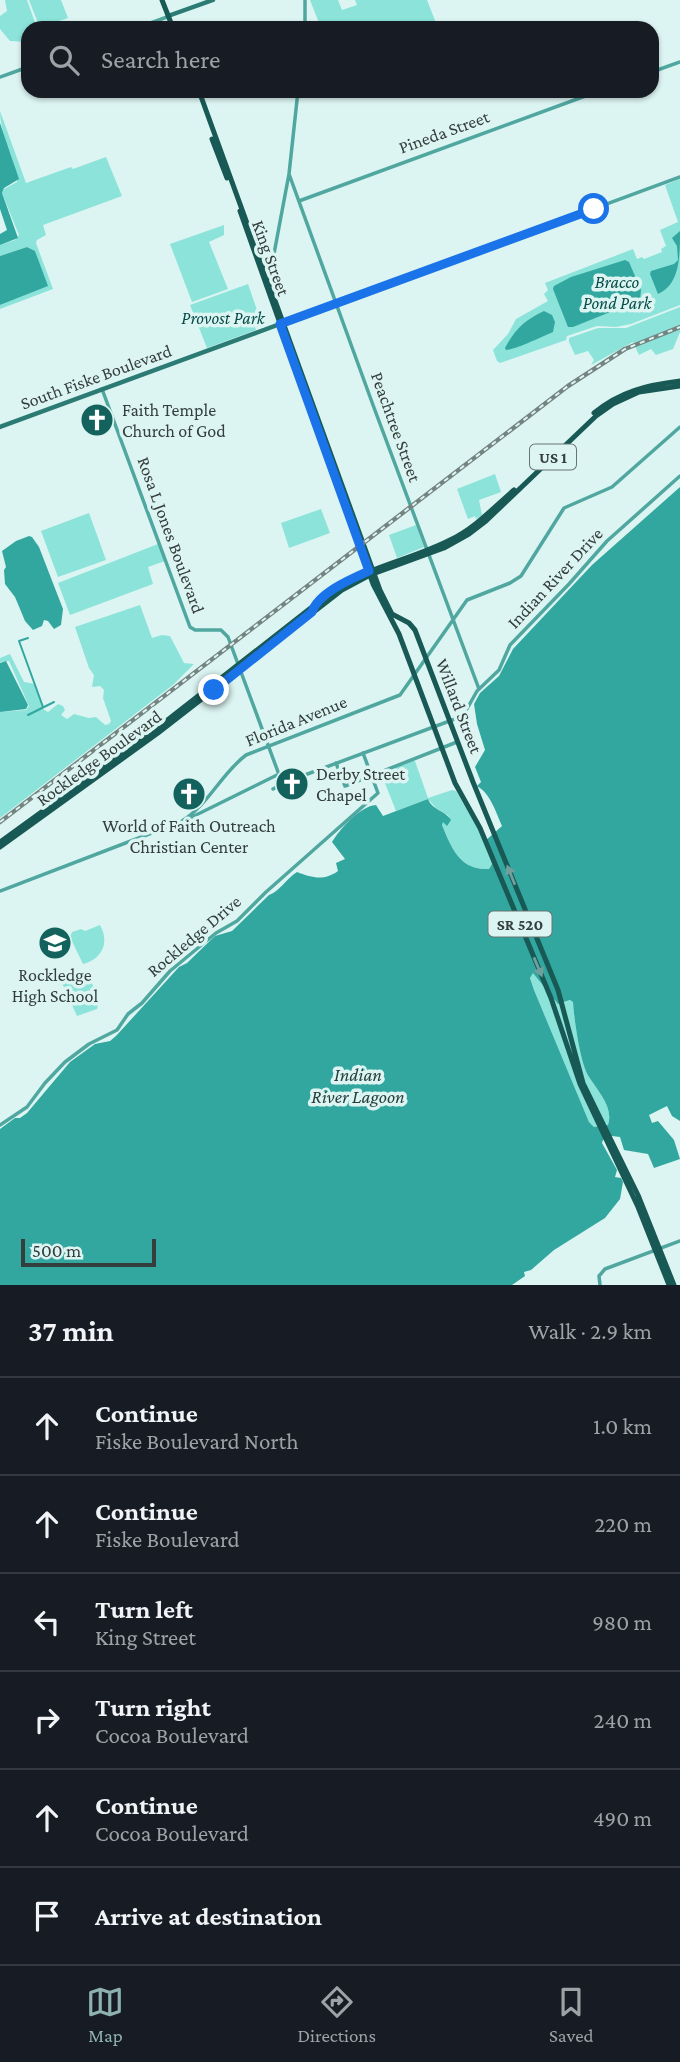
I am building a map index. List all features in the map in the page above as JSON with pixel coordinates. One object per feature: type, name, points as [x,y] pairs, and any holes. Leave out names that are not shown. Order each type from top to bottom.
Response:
[{"type":"main road","points":[[164,0],[172,21]]},
{"type":"main road","points":[[170,16],[212,0]]},
{"type":"main road","name":"King Street","points":[[200,98],[371,573],[386,604]]},
{"type":"main road","name":"King Street","points":[[204,110],[223,169],[241,203],[267,267],[265,276]]},
{"type":"main road","name":"King Street","points":[[282,323],[328,458],[347,499],[373,584],[395,625],[434,727]]},
{"type":"main road","name":"South Fiske Boulevard","points":[[0,427],[282,323]]},
{"type":"main road","name":"US 1","points":[[213,687],[341,585],[428,551],[484,521],[552,458],[584,422],[616,397],[633,390],[680,383]]},
{"type":"main road","name":"US 1","points":[[484,521],[491,511],[603,410],[635,394],[662,386]]},
{"type":"main road","name":"US 1","points":[[289,627],[371,573]]},
{"type":"main road","points":[[360,580],[368,580],[373,584]]},
{"type":"main road","points":[[312,612],[315,604]]},
{"type":"main road","name":"Willard Street","points":[[386,604],[393,614],[415,628],[563,1006],[578,1068],[600,1121]]},
{"type":"main road","name":"Rockledge Boulevard","points":[[0,842],[213,687]]},
{"type":"main road","name":"Rockledge Boulevard","points":[[0,847],[198,702],[213,687]]},
{"type":"main road","points":[[198,702],[201,694]]},
{"type":"main road","name":"SR 520","points":[[434,727],[458,790],[483,836],[557,1012],[574,1069],[674,1285]]},
{"type":"main road","points":[[111,767],[114,760]]},
{"type":"main road","points":[[30,826],[33,818]]},
{"type":"main road","points":[[19,833],[22,826]]},
{"type":"main road","name":"SR 520","points":[[608,1139],[638,1195],[669,1285]]},
{"type":"main road","points":[[623,1174],[638,1195]]},
{"type":"street","points":[[305,0],[308,7],[306,21]]},
{"type":"street","points":[[156,21],[170,16]]},
{"type":"street","points":[[659,70],[680,62]]},
{"type":"street","points":[[0,78],[21,70]]},
{"type":"street","points":[[267,267],[287,187],[298,98]]},
{"type":"street","name":"Pineda Street","points":[[299,201],[580,98]]},
{"type":"street","name":"Peachtree Street","points":[[289,174],[479,689]]},
{"type":"street","points":[[282,323],[680,177]]},
{"type":"street","points":[[287,187],[293,185]]},
{"type":"street","name":"Rosa L Jones Boulevard","points":[[102,389],[190,626],[195,630],[215,629],[225,632],[279,778]]},
{"type":"street","points":[[414,675],[469,599],[521,576],[564,508],[612,487],[680,427]]},
{"type":"street","name":"Indian River Drive","points":[[450,721],[463,716],[479,689],[499,670],[510,645],[607,541],[680,476]]},
{"type":"street","points":[[450,610],[459,611]]},
{"type":"street","name":"Florida Avenue","points":[[182,821],[196,812],[240,760],[268,745],[398,697],[414,675]]},
{"type":"street","points":[[0,891],[202,814],[273,784],[279,778],[342,761],[450,721]]},
{"type":"street","points":[[336,763],[345,786],[441,746],[459,742]]},
{"type":"street","points":[[363,753],[371,775]]},
{"type":"street","name":"Rockledge Drive","points":[[0,1125],[27,1107],[65,1062],[89,1044],[117,1031],[128,1014],[142,1003],[170,971],[216,933],[237,921],[378,793],[371,775]]},
{"type":"street","points":[[273,784],[279,778]]},
{"type":"street","points":[[196,812],[202,814]]},
{"type":"street","points":[[600,1285],[599,1276],[605,1269],[680,1241]]},
{"type":"green space","points":[[5,0],[27,0],[34,21],[21,21],[21,42],[10,41],[0,29],[0,16],[7,11]]},
{"type":"green space","points":[[29,0],[61,0],[68,18],[59,21],[37,21]]},
{"type":"green space","points":[[310,0],[338,0],[342,10],[357,5],[355,0],[427,0],[435,21],[318,21]]},
{"type":"green space","points":[[0,111],[26,183],[106,157],[122,196],[43,225],[46,235],[36,243],[53,289],[0,309],[0,305],[47,286],[35,251],[27,247],[0,256],[0,245],[15,240],[19,235],[2,193],[17,182]]},
{"type":"green space","name":"Bracco Pond Park","points":[[680,179],[680,305],[631,324],[616,327],[597,326],[567,336],[566,340],[500,363],[497,361],[493,350],[508,334],[516,319],[548,301],[544,294],[548,290],[545,283],[633,249],[637,259],[662,252],[661,249],[666,246],[660,230],[678,222],[665,185]]},
{"type":"green space","points":[[224,225],[224,235],[209,242],[228,289],[192,302],[170,244]]},
{"type":"green space","name":"Provost Park","points":[[248,284],[258,313],[251,317],[256,330],[207,348],[190,305]]},
{"type":"green space","points":[[680,307],[680,332],[673,349],[656,355],[651,349],[639,355],[633,342],[591,365],[594,360],[588,351],[575,355],[569,342],[569,338],[598,328],[626,328]]},
{"type":"green space","points":[[495,474],[501,492],[479,500],[482,515],[476,519],[475,516],[468,519],[457,489]]},
{"type":"green space","points":[[321,509],[330,533],[289,548],[281,523]]},
{"type":"green space","points":[[89,513],[106,560],[58,577],[41,531]]},
{"type":"green space","points":[[416,525],[424,547],[397,558],[389,535]]},
{"type":"green space","points":[[158,544],[165,561],[148,567],[153,584],[70,615],[58,583]]},
{"type":"green space","points":[[140,605],[152,638],[170,636],[184,663],[194,664],[174,684],[0,818],[0,712],[26,710],[29,706],[9,661],[0,662],[0,658],[10,654],[24,682],[35,684],[43,709],[48,712],[58,704],[63,706],[65,710],[61,715],[67,719],[74,714],[96,717],[105,725],[109,724],[111,721],[103,698],[104,690],[100,686],[92,687],[94,675],[75,627]]},
{"type":"green space","points":[[415,761],[428,798],[456,791],[485,840],[492,864],[489,869],[471,866],[458,856],[442,825],[442,821],[449,819],[449,816],[428,799],[396,811],[381,773]]},
{"type":"green space","points":[[100,925],[104,938],[102,949],[90,962],[83,964],[70,937],[72,932],[81,929],[85,931]]},
{"type":"green space","points":[[533,972],[558,1004],[571,1000],[573,1002],[583,1062],[607,1106],[608,1125],[594,1127],[589,1122],[534,990],[530,978]]},
{"type":"green space","points":[[88,973],[99,1001],[97,1009],[77,1016],[62,983]]},
{"type":"water","points":[[0,123],[19,179],[4,188],[2,193],[18,238],[0,245],[0,234],[7,230],[0,209]]},
{"type":"water","points":[[680,231],[679,260],[675,277],[671,284],[658,294],[651,271],[674,264],[678,260],[677,246],[672,238]]},
{"type":"water","points":[[27,247],[35,251],[48,286],[0,305],[0,256]]},
{"type":"water","points":[[625,260],[629,262],[641,290],[640,300],[568,327],[554,286],[571,277]]},
{"type":"water","points":[[544,311],[552,315],[555,322],[553,332],[506,350],[517,330]]},
{"type":"water","name":"Indian River Lagoon","points":[[680,487],[680,1121],[672,1116],[667,1106],[649,1115],[652,1123],[658,1121],[674,1140],[680,1159],[654,1168],[648,1154],[624,1150],[620,1137],[612,1136],[603,1140],[602,1143],[617,1170],[615,1177],[621,1178],[623,1182],[620,1199],[605,1218],[554,1250],[531,1270],[524,1272],[525,1276],[512,1285],[0,1285],[0,1129],[27,1113],[70,1062],[95,1044],[110,1041],[116,1036],[179,967],[187,963],[215,936],[232,931],[293,875],[297,872],[323,877],[338,871],[336,863],[345,859],[332,842],[357,814],[376,805],[383,816],[428,799],[451,820],[447,826],[443,822],[442,825],[458,856],[471,866],[489,869],[492,864],[485,841],[502,826],[489,798],[477,786],[481,782],[475,767],[485,750],[474,704],[480,693],[499,676],[513,649],[592,565]],"holes":[[[533,973],[558,1004],[570,1000],[573,1002],[583,1062],[607,1106],[608,1125],[594,1127],[589,1122],[534,990],[530,978]]]},
{"type":"water","points":[[29,536],[39,547],[63,609],[61,625],[54,629],[44,620],[42,626],[33,630],[25,621],[15,597],[5,584],[6,567],[2,551]]},
{"type":"water","points":[[6,661],[28,705],[26,709],[0,712],[0,663]]},
{"type":"waterway","points":[[28,638],[19,641],[43,707]]},
{"type":"waterway","points":[[28,715],[54,702]]},
{"type":"railway","points":[[0,822],[568,386],[625,349],[680,327]]},
{"type":"place","name":"Faith Temple Church of God","points":[[97,420]]},
{"type":"place","name":"Derby Street Chapel","points":[[292,784]]},
{"type":"place","name":"World of Faith Outreach Christian Center","points":[[189,794]]},
{"type":"place","name":"Rockledge High School","points":[[55,943]]},
{"type":"route","points":[[214,690],[312,612],[315,604],[326,595],[369,571],[280,324],[594,209]]}]
